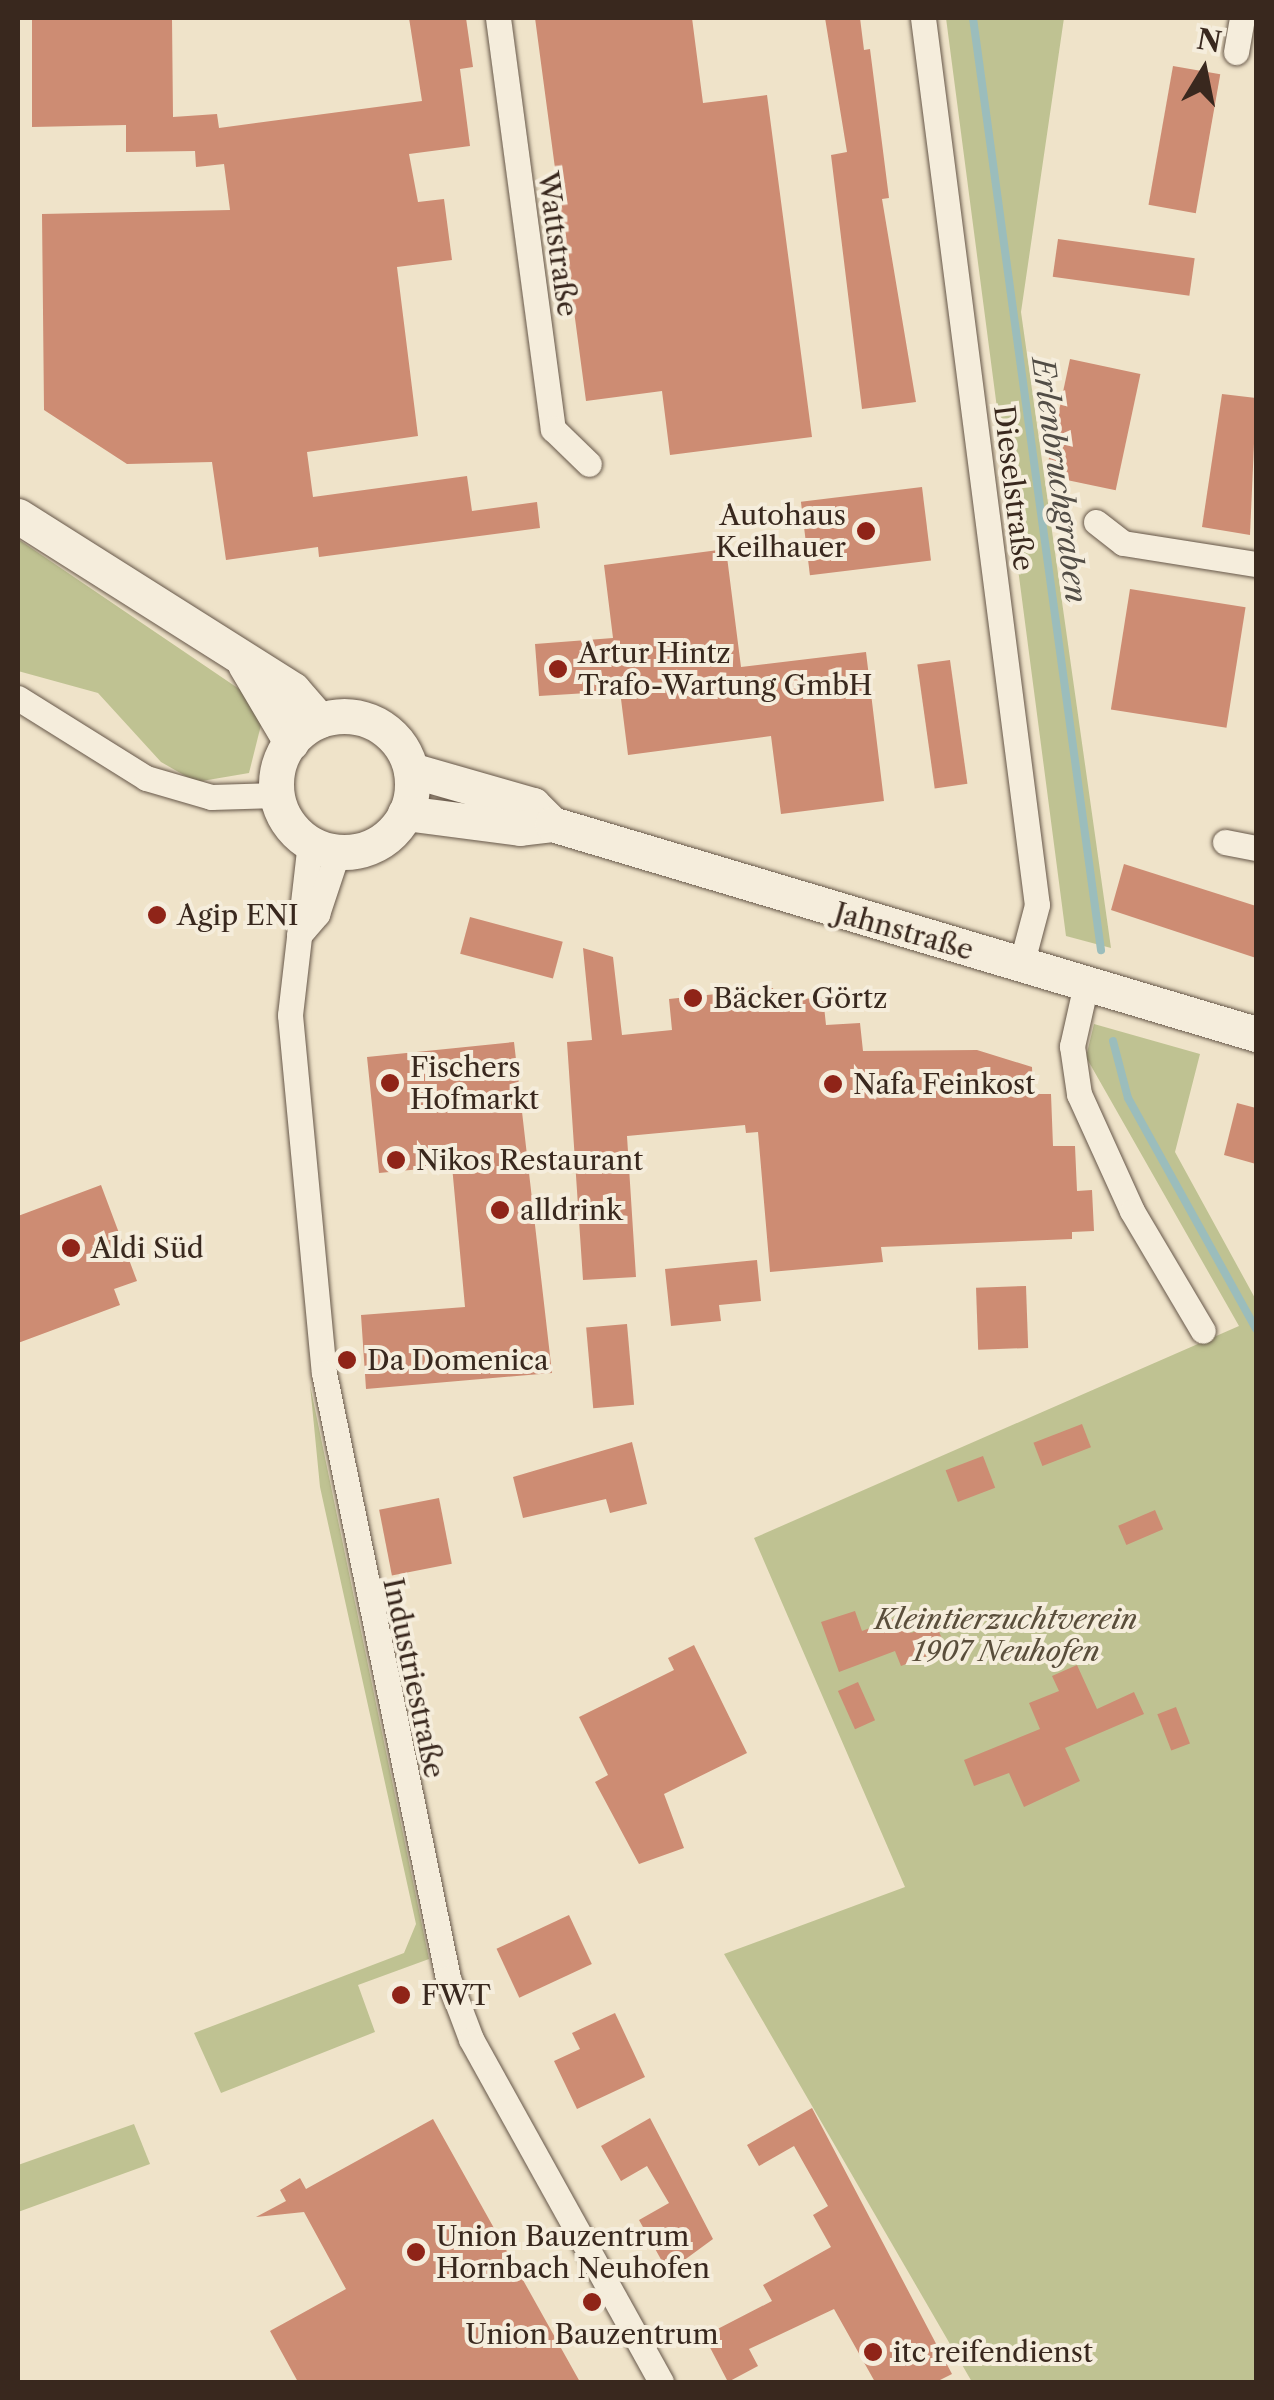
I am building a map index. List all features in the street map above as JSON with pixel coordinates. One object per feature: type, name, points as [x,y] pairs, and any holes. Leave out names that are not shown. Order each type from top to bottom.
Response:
[{"type":"street","name":"Wattstraße","points":[[498,18],[552,429],[589,464]]},
{"type":"street","name":"Dieselstraße","points":[[923,18],[1038,905],[1021,966]]},
{"type":"street","points":[[1236,52],[1242,18]]},
{"type":"street","points":[[18,516],[245,664],[293,690],[319,720]]},
{"type":"street","points":[[1096,522],[1122,543],[1256,564]]},
{"type":"street","points":[[245,664],[291,742]]},
{"type":"street","points":[[18,698],[146,778],[211,797],[277,795],[324,847],[378,843],[406,814],[411,770],[376,724],[319,720],[291,742],[277,795]]},
{"type":"street","name":"Jahnstraße","points":[[411,770],[532,805],[552,824]]},
{"type":"street","name":"Jahnstraße","points":[[406,814],[520,828],[552,824],[1256,1034]]},
{"type":"street","points":[[1225,842],[1256,848]]},
{"type":"street","name":"Industriestraße","points":[[324,847],[300,935],[290,1015],[324,1373],[448,1978],[472,2039],[661,2382]]},
{"type":"street","points":[[1086,984],[1072,1046],[1079,1094],[1132,1211],[1204,1331]]},
{"type":"green space","points":[[946,18],[1064,18],[1021,312],[1111,948],[1066,936]]},
{"type":"green space","points":[[18,539],[248,695],[263,717],[249,773],[196,782],[161,762],[98,693],[18,671]]},
{"type":"green space","name":"Kleintierzuchtverein 1907 Neuhofen","points":[[1094,1024],[1200,1054],[1175,1152],[1256,1300],[1256,2382],[972,2382],[724,1954],[905,1887],[754,1538],[1239,1326],[1086,1057]]},
{"type":"green space","points":[[310,1385],[429,1959],[358,1985],[375,2032],[221,2093],[194,2033],[404,1953],[416,1924],[320,1487]]},
{"type":"green space","points":[[134,2124],[150,2164],[18,2212],[18,2165]]},
{"type":"building","points":[[32,18],[172,18],[173,117],[217,114],[219,128],[422,101],[409,18],[466,18],[473,67],[460,69],[470,146],[409,154],[418,202],[444,199],[452,260],[397,267],[418,436],[307,452],[313,497],[467,476],[472,511],[537,502],[540,528],[319,557],[318,547],[226,560],[212,462],[127,464],[44,410],[42,214],[230,210],[224,164],[196,167],[195,151],[126,152],[126,125],[32,127]]},
{"type":"building","points":[[535,18],[692,18],[703,103],[767,95],[812,437],[670,455],[662,391],[586,401]]},
{"type":"building","points":[[825,18],[860,18],[864,50],[870,49],[889,198],[882,199],[916,402],[862,409],[831,155],[847,152]]},
{"type":"building","points":[[1173,66],[1220,74],[1196,213],[1149,205]]},
{"type":"building","points":[[1058,239],[1195,258],[1189,296],[1053,277]]},
{"type":"building","points":[[1070,359],[1140,374],[1116,490],[1045,475]]},
{"type":"building","points":[[1222,394],[1256,398],[1250,535],[1202,527]]},
{"type":"building","name":"Autohaus Keilhauer","points":[[922,487],[931,560],[810,575],[801,502]]},
{"type":"building","points":[[726,549],[741,667],[866,652],[884,801],[781,814],[771,736],[628,755],[620,691],[539,696],[535,644],[613,638],[604,565]]},
{"type":"building","points":[[1130,589],[1246,607],[1226,728],[1111,709]]},
{"type":"building","points":[[950,660],[967,784],[935,788],[917,665]]},
{"type":"building","points":[[1124,864],[1256,906],[1256,958],[1111,910]]},
{"type":"building","points":[[470,917],[563,942],[553,979],[460,954]]},
{"type":"building","points":[[583,948],[613,957],[622,1035],[672,1030],[669,999],[773,988],[775,1002],[823,997],[826,1025],[860,1023],[863,1051],[977,1050],[1032,1067],[1033,1094],[1051,1094],[1053,1146],[1075,1146],[1077,1191],[1092,1190],[1094,1231],[1072,1232],[1072,1239],[881,1247],[883,1262],[770,1272],[758,1132],[746,1133],[745,1125],[627,1136],[636,1277],[583,1280],[567,1042],[592,1040]]},
{"type":"building","points":[[514,1042],[552,1373],[366,1389],[361,1315],[465,1307],[452,1166],[379,1173],[367,1057]]},
{"type":"building","points":[[1237,1103],[1256,1108],[1256,1164],[1224,1155]]},
{"type":"building","name":"Aldi Süd","points":[[101,1185],[137,1281],[114,1289],[120,1305],[18,1343],[18,1216]]},
{"type":"building","points":[[757,1260],[761,1301],[719,1305],[721,1321],[671,1326],[665,1269]]},
{"type":"building","points":[[1026,1286],[1028,1348],[978,1350],[976,1288]]},
{"type":"building","points":[[627,1324],[634,1405],[593,1408],[586,1328]]},
{"type":"building","points":[[1082,1424],[1091,1447],[1042,1466],[1033,1443]]},
{"type":"building","points":[[632,1442],[647,1504],[610,1513],[606,1499],[523,1518],[513,1477]]},
{"type":"building","points":[[983,1456],[995,1488],[958,1502],[946,1470]]},
{"type":"building","points":[[439,1498],[452,1564],[392,1575],[379,1510]]},
{"type":"building","points":[[1155,1510],[1163,1529],[1126,1545],[1118,1526]]},
{"type":"building","points":[[855,1611],[862,1631],[904,1615],[911,1633],[936,1624],[946,1649],[901,1666],[895,1651],[839,1672],[821,1622]]},
{"type":"building","points":[[694,1645],[747,1753],[664,1794],[684,1848],[639,1864],[595,1782],[608,1775],[579,1717],[674,1670],[668,1658]]},
{"type":"building","points":[[1077,1665],[1097,1709],[1134,1692],[1144,1714],[1065,1748],[1080,1781],[1024,1807],[1009,1773],[974,1786],[964,1760],[1040,1729],[1029,1703],[1059,1691],[1052,1676]]},
{"type":"building","points":[[858,1682],[875,1720],[855,1729],[838,1691]]},
{"type":"building","points":[[1176,1707],[1190,1743],[1171,1751],[1157,1714]]},
{"type":"building","points":[[569,1915],[592,1964],[519,1998],[496,1949]]},
{"type":"building","points":[[615,2013],[645,2077],[577,2109],[554,2061],[580,2049],[572,2033]]},
{"type":"building","points":[[812,2108],[952,2374],[936,2382],[875,2382],[834,2309],[749,2349],[758,2366],[728,2382],[704,2336],[772,2301],[763,2285],[831,2247],[813,2215],[828,2206],[794,2146],[759,2166],[747,2145]]},
{"type":"building","points":[[650,2118],[713,2239],[668,2272],[639,2220],[669,2203],[647,2166],[621,2181],[601,2146]]},
{"type":"building","name":"Union Bauzentrum Hornbach Neuhofen","points":[[433,2119],[580,2382],[298,2382],[270,2331],[346,2289],[304,2212],[256,2217],[286,2201],[280,2190],[300,2178],[306,2189]]},
{"type":"waterway","name":"Erlenbruchgraben","points":[[973,18],[1101,950]]},
{"type":"waterway","name":"Erlenbruchgraben","points":[[1113,1041],[1128,1098],[1256,1329]]},
{"type":"place","name":"Autohaus Keilhauer","points":[[866,531]]},
{"type":"place","name":"Artur Hintz Trafo-Wartung GmbH","points":[[558,669]]},
{"type":"place","name":"Agip ENI","points":[[157,915]]},
{"type":"place","name":"Bäcker Görtz","points":[[693,998]]},
{"type":"place","name":"Fischers Hofmarkt","points":[[390,1083]]},
{"type":"place","name":"Nafa Feinkost","points":[[833,1084]]},
{"type":"place","name":"Nikos Restaurant","points":[[396,1160]]},
{"type":"place","name":"alldrink","points":[[500,1210]]},
{"type":"place","name":"Aldi Süd","points":[[71,1248]]},
{"type":"place","name":"Da Domenica","points":[[347,1360]]},
{"type":"place","name":"FWT","points":[[401,1995]]},
{"type":"place","name":"Union Bauzentrum Hornbach Neuhofen","points":[[416,2252]]},
{"type":"place","name":"Union Bauzentrum","points":[[592,2302]]},
{"type":"place","name":"itc reifendienst","points":[[873,2352]]}]
